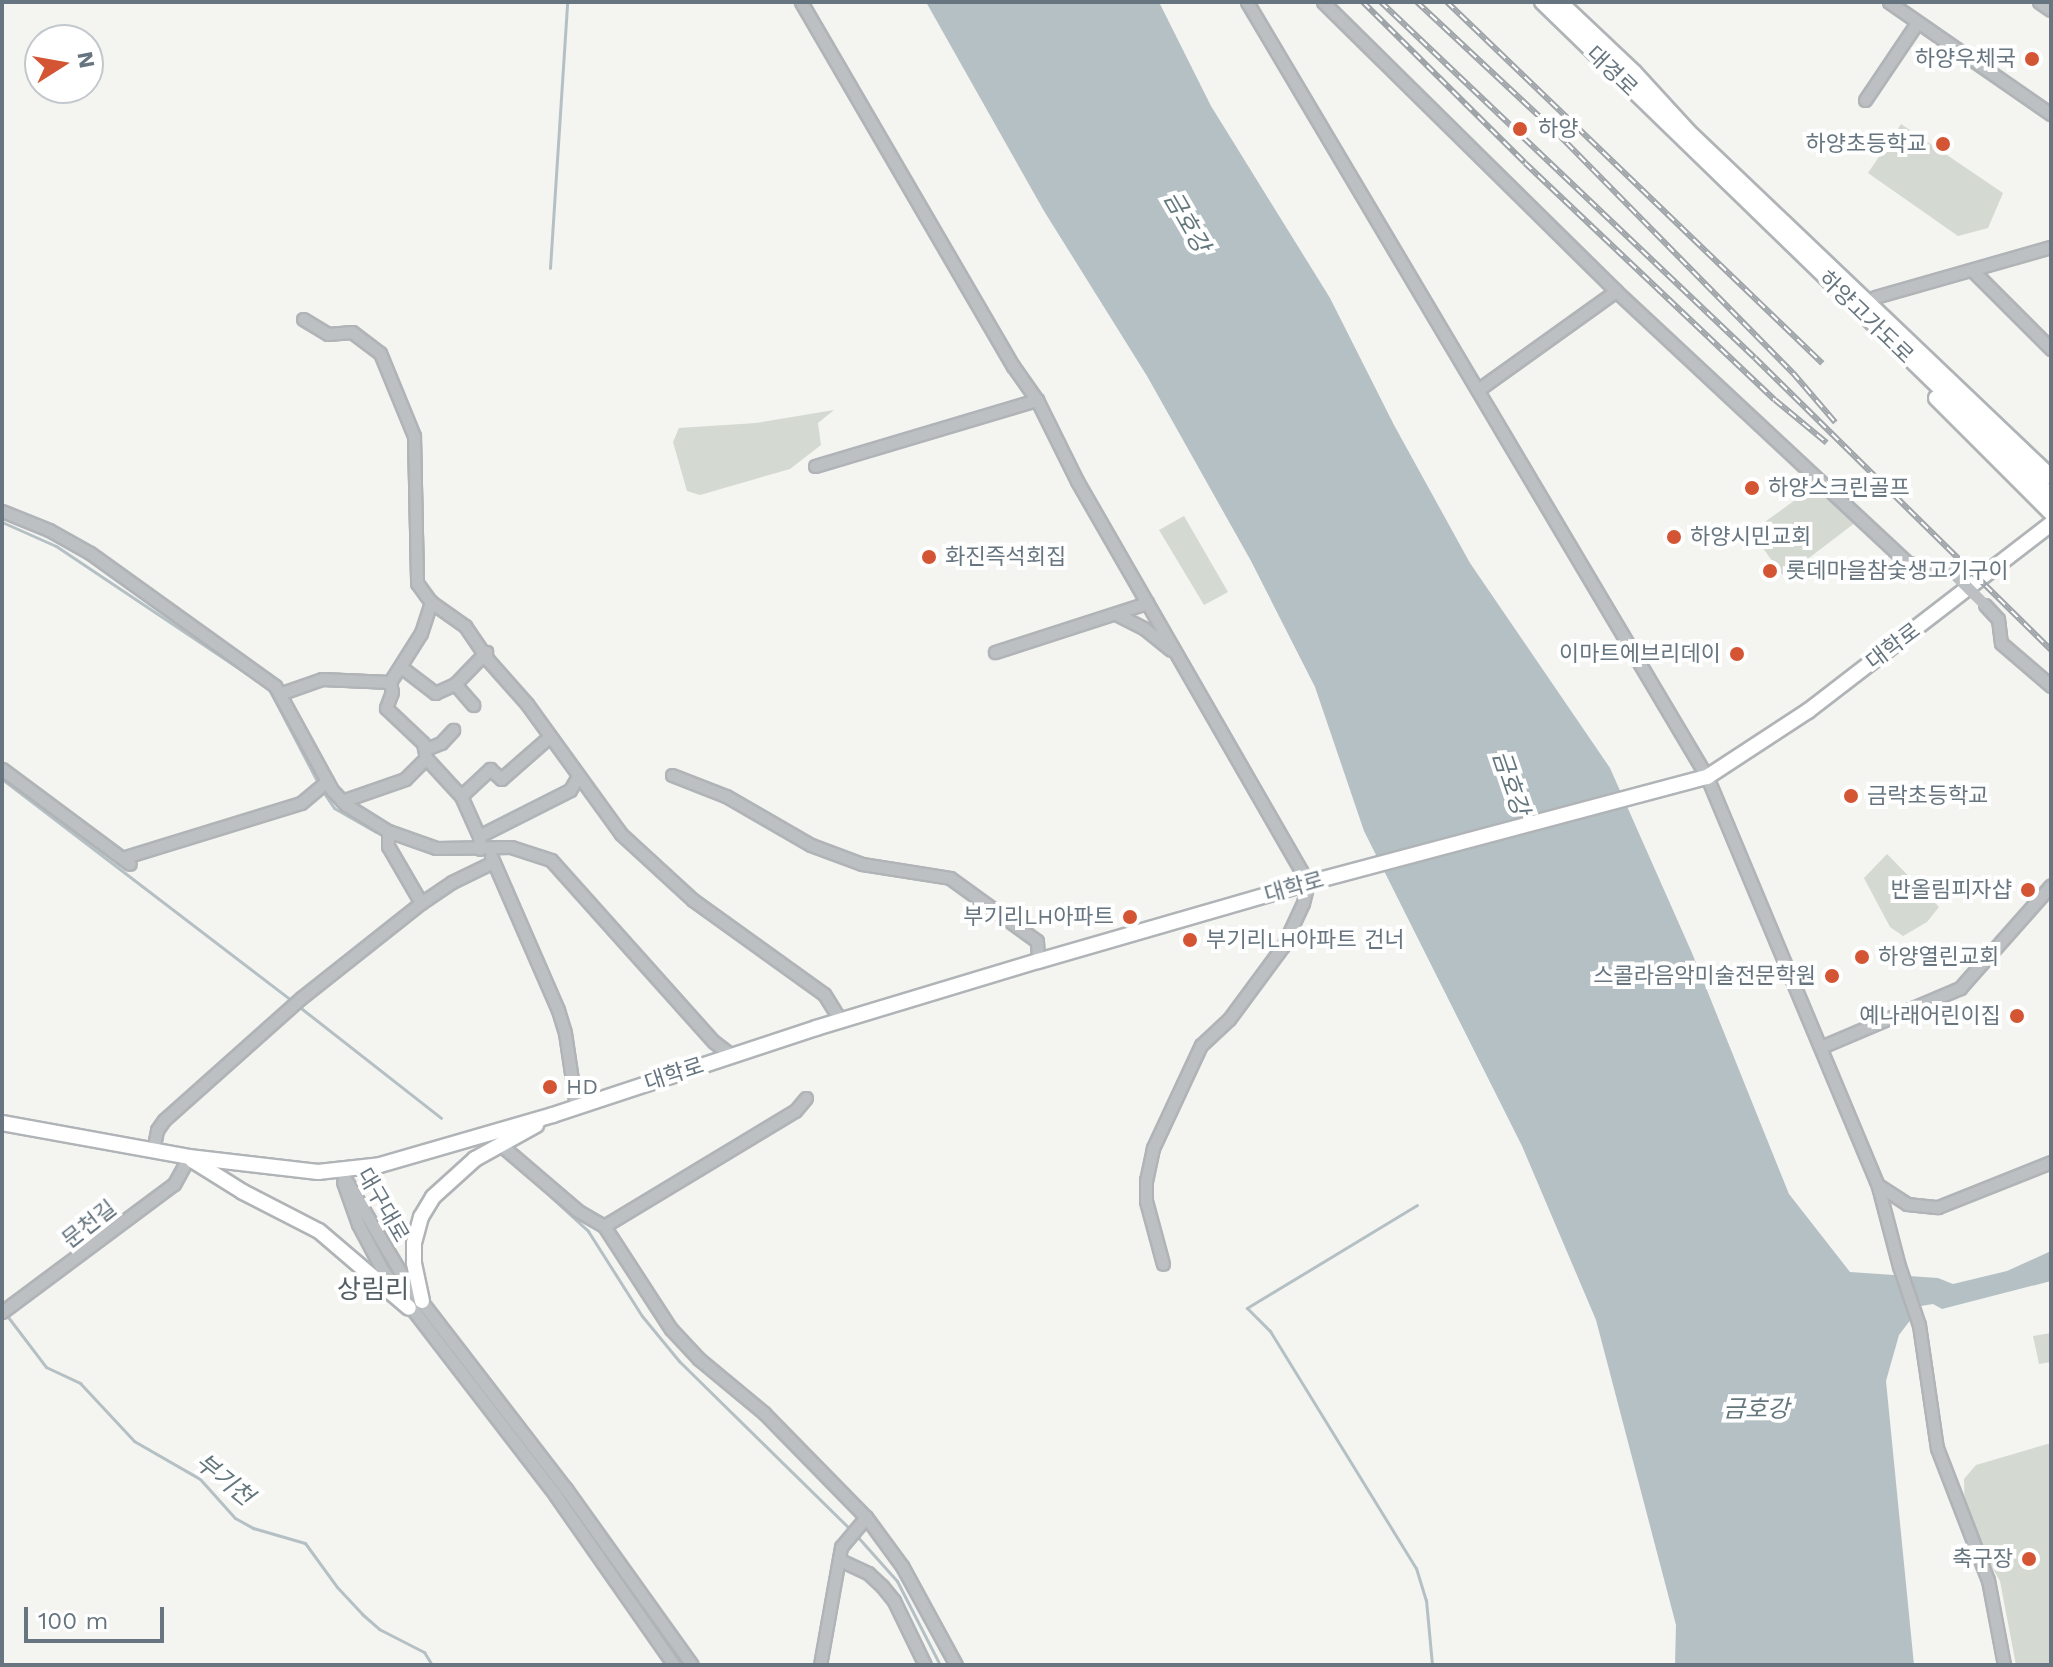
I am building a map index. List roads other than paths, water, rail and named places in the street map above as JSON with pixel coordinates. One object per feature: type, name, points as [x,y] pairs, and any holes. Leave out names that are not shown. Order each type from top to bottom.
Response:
[{"type":"main road","name":"대경로","points":[[1542,2],[1566,9],[1634,72],[1685,135]]},
{"type":"main road","name":"대경로","points":[[1566,9],[1652,110],[1685,135]]},
{"type":"main road","points":[[1634,72],[1657,87],[2051,467]]},
{"type":"main road","points":[[1652,110],[1666,133],[1707,177],[2051,513]]},
{"type":"main road","name":"하양고가도로","points":[[1685,135],[2051,477]]},
{"type":"main road","name":"하양고가도로","points":[[1685,135],[2051,496]]},
{"type":"main road","name":"대학로","points":[[2,1123],[189,1157],[283,1169],[340,1170],[380,1165],[553,1115],[731,1055],[1038,961],[1308,883],[1707,777],[1808,711],[2051,524]]},
{"type":"main road","points":[[416,1304],[414,1243],[421,1217],[433,1197],[457,1172],[553,1115]]},
{"type":"main road","points":[[189,1157],[243,1192],[319,1231],[416,1304]]},
{"type":"street","points":[[801,2],[1013,366],[1037,400],[1147,603],[1308,883],[1303,903],[1283,946],[1229,1019],[1201,1045],[1153,1148],[1146,1180],[1146,1201],[1163,1264]]},
{"type":"street","points":[[1247,2],[1707,777],[1878,1185],[1899,1266],[1919,1325],[1937,1448],[1988,1580],[2004,1665]]},
{"type":"street","points":[[1323,2],[1616,291],[1908,563],[1952,572],[1998,619],[2001,643],[2051,686]]},
{"type":"street","points":[[1889,2],[2051,114]]},
{"type":"street","points":[[2039,2],[2051,10]]},
{"type":"street","points":[[1865,100],[1917,23]]},
{"type":"street","points":[[1875,297],[2051,247]]},
{"type":"street","points":[[1972,270],[2051,349]]},
{"type":"street","points":[[1479,389],[1616,291]]},
{"type":"street","points":[[303,319],[328,334],[352,332],[380,353],[414,436],[417,583],[431,602],[465,626],[486,652],[488,660],[527,704],[578,776],[635,848],[693,900],[824,994],[841,1021]]},
{"type":"street","points":[[815,466],[1037,400]]},
{"type":"street","points":[[2,511],[49,530],[90,553],[242,660],[282,693],[327,781],[342,801],[388,831],[436,848],[511,847],[551,860],[714,1042],[731,1055]]},
{"type":"street","points":[[431,602],[421,633],[390,682],[392,692],[386,708],[461,796],[493,862],[558,1010],[568,1047],[576,1107]]},
{"type":"street","points":[[995,652],[1118,615],[1147,603]]},
{"type":"street","points":[[1118,615],[1145,629],[1176,654]]},
{"type":"street","points":[[401,667],[435,693],[455,684],[486,652]]},
{"type":"street","points":[[282,693],[322,679],[390,682]]},
{"type":"street","points":[[455,684],[473,705]]},
{"type":"street","points":[[342,801],[405,779],[426,754],[453,730]]},
{"type":"street","points":[[461,796],[490,769],[501,779],[549,737]]},
{"type":"street","points":[[2,769],[126,861],[301,803],[327,781]]},
{"type":"street","points":[[672,775],[726,796],[811,845],[849,860],[950,878],[1037,941],[1038,961]]},
{"type":"street","points":[[479,836],[570,790],[578,776]]},
{"type":"street","points":[[388,831],[388,846],[421,903]]},
{"type":"street","points":[[153,1151],[157,1130],[164,1120],[296,1004],[421,903],[452,882],[493,862]]},
{"type":"street","points":[[1821,1047],[1960,988],[2051,885]]},
{"type":"street","points":[[604,1226],[795,1111],[806,1098]]},
{"type":"street","points":[[502,1146],[578,1211],[604,1226],[631,1273],[680,1339],[764,1413],[859,1525],[902,1566],[956,1665]]},
{"type":"street","name":"문천길","points":[[2,1312],[174,1184],[189,1157]]},
{"type":"street","points":[[1878,1185],[1907,1204],[1938,1207],[2051,1162]]},
{"type":"street","name":"대구대로","points":[[340,1170],[366,1243],[566,1489],[692,1665]]},
{"type":"street","name":"대구대로","points":[[416,1304],[674,1665]]},
{"type":"street","points":[[820,1665],[831,1598],[842,1561],[841,1547],[859,1525]]},
{"type":"street","points":[[842,1561],[868,1573],[894,1601],[925,1665]]},
{"type":"water","name":"금호강","points":[[926,2],[1159,2],[1211,106],[1330,298],[1394,425],[1470,563],[1610,768],[1692,953],[1789,1194],[1850,1272],[1938,1278],[1953,1284],[2007,1271],[2051,1251],[2051,1281],[1942,1309],[1933,1304],[1921,1306],[1899,1335],[1886,1381],[1914,1665],[1675,1665],[1676,1625],[1596,1320],[1522,1146],[1364,831],[1315,687],[1251,561],[1147,376],[1044,211]]},
{"type":"waterway","points":[[550,268],[567,2]]},
{"type":"waterway","points":[[2,522],[56,546],[265,686]]},
{"type":"waterway","points":[[270,691],[316,779]]},
{"type":"waterway","points":[[2,779],[291,1000]]},
{"type":"waterway","points":[[324,793],[334,808],[376,832]]},
{"type":"waterway","points":[[297,1005],[441,1118]]},
{"type":"waterway","points":[[550,1196],[588,1231],[642,1316],[679,1361],[851,1530]]},
{"type":"waterway","points":[[1417,1205],[1247,1308],[1270,1331],[1416,1568],[1426,1600],[1432,1665]]},
{"type":"waterway","name":"부기천","points":[[5,1313],[46,1367],[80,1383],[134,1441],[200,1479],[235,1518],[253,1528],[305,1543],[337,1587],[362,1614],[379,1629],[424,1652],[432,1665]]},
{"type":"waterway","points":[[856,1535],[897,1581],[940,1665]]},
{"type":"railway","points":[[1363,2],[1525,163],[1775,400],[1827,443]]},
{"type":"railway","points":[[1381,2],[1755,358],[2051,650]]},
{"type":"railway","points":[[1417,2],[1554,130],[1793,373],[1835,422]]},
{"type":"railway","points":[[1447,2],[1822,363]]},
{"type":"place","name":"하양우체국","points":[[2032,59]]},
{"type":"place","name":"하양","points":[[1520,129]]},
{"type":"place","name":"하양초등학교","points":[[1943,144]]},
{"type":"place","name":"하양스크린골프","points":[[1752,488]]},
{"type":"place","name":"하양시민교회","points":[[1674,537]]},
{"type":"place","name":"화진즉석회집","points":[[929,557]]},
{"type":"place","name":"롯데마을참숯생고기구이","points":[[1770,571]]},
{"type":"place","name":"이마트에브리데이","points":[[1737,654]]},
{"type":"place","name":"금락초등학교","points":[[1851,796]]},
{"type":"place","name":"반올림피자샵","points":[[2028,890]]},
{"type":"place","name":"부기리LH아파트","points":[[1130,917]]},
{"type":"place","name":"부기리LH아파트 건너","points":[[1190,940]]},
{"type":"place","name":"하양열린교회","points":[[1862,957]]},
{"type":"place","name":"스콜라음악미술전문학원","points":[[1832,976]]},
{"type":"place","name":"예나래어린이집","points":[[2017,1016]]},
{"type":"place","name":"HD","points":[[550,1087]]},
{"type":"place","name":"축구장","points":[[2029,1559]]},
{"type":"district","name":"상림리","points":[[373,1290]]}]
